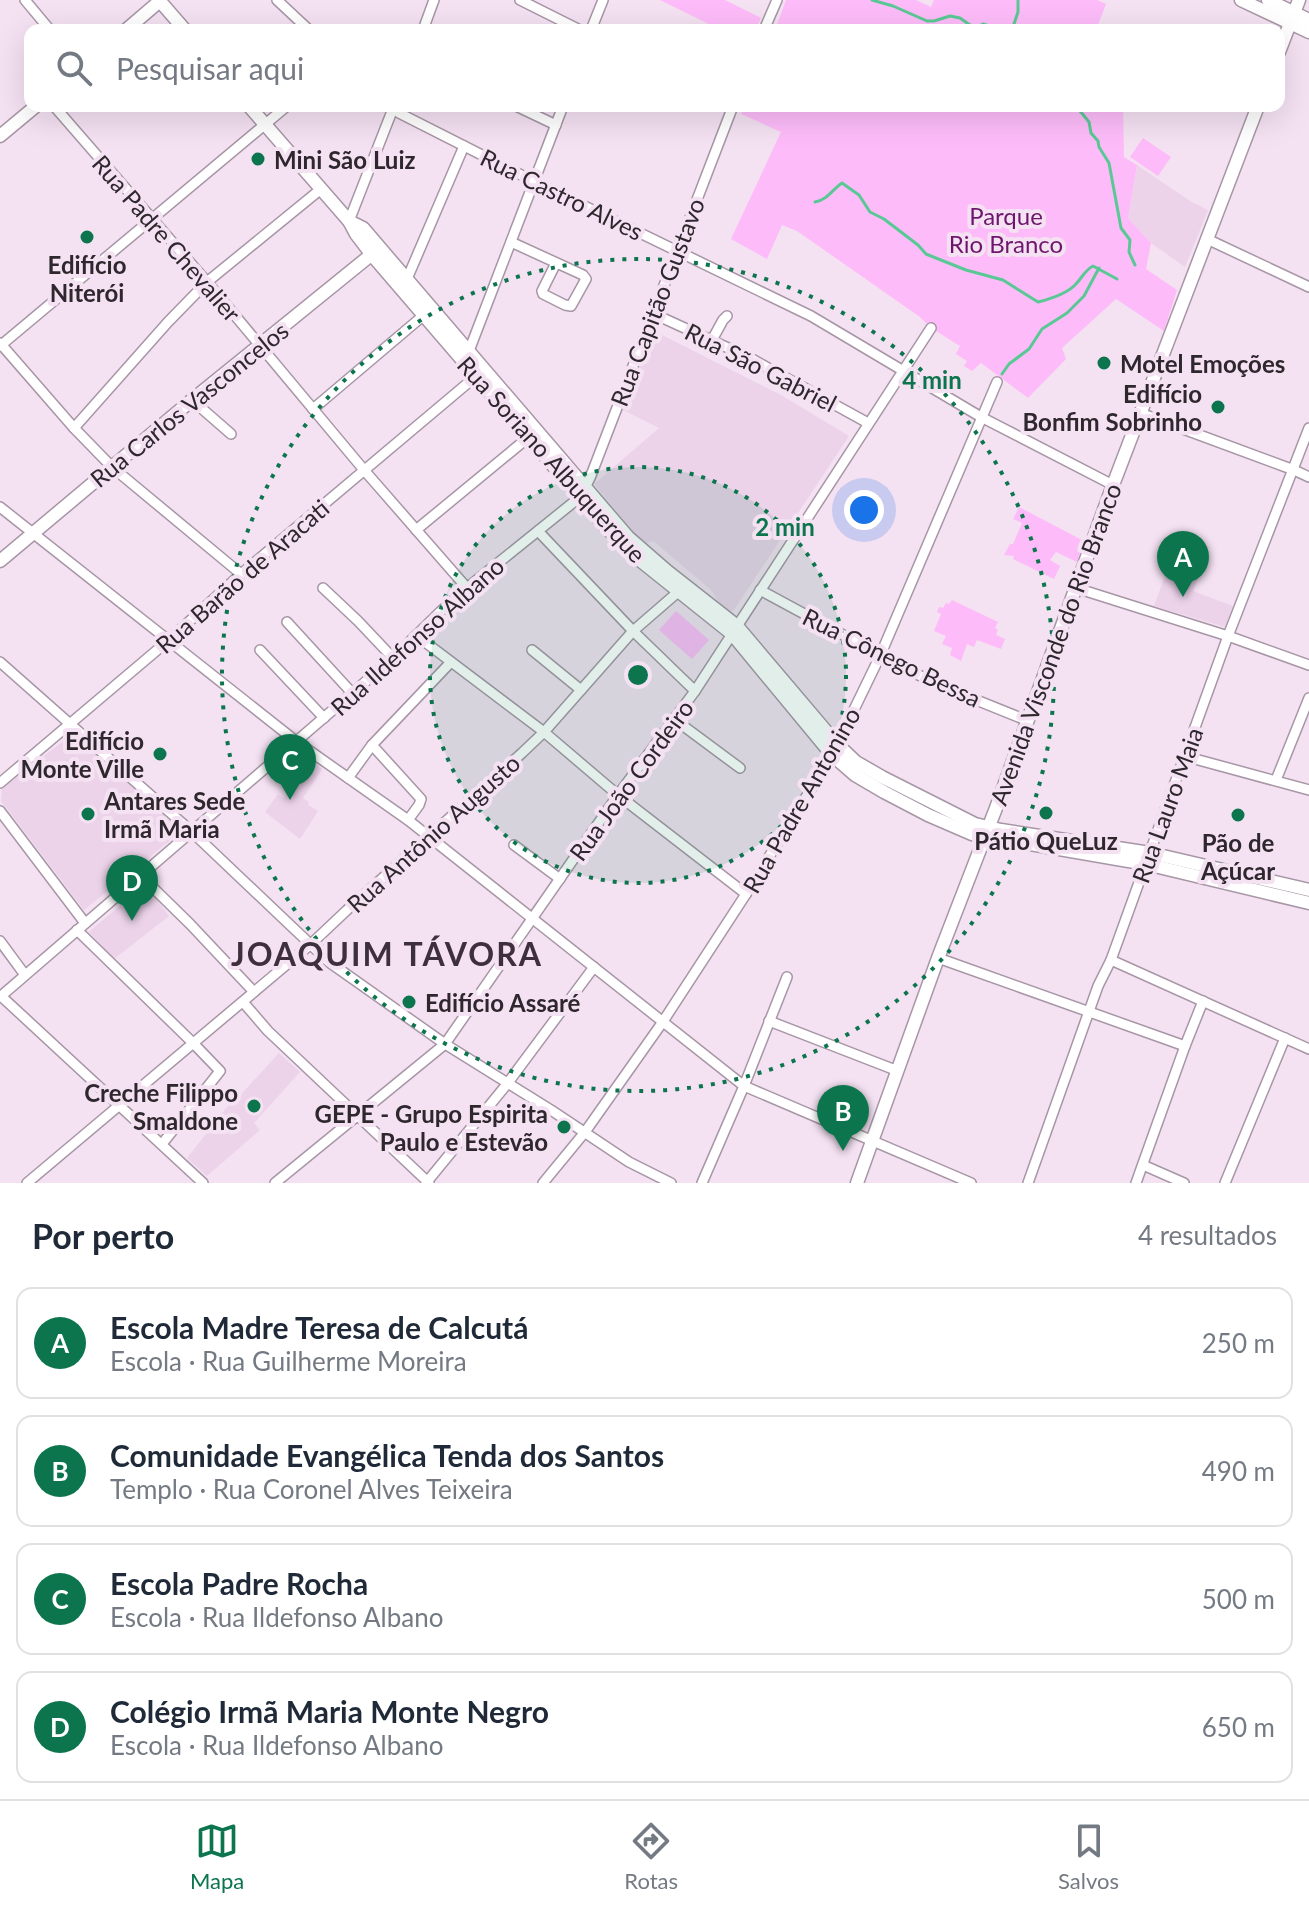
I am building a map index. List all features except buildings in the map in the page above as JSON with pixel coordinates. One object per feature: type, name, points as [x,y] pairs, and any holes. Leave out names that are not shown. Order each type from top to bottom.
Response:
[{"type":"main road","points":[[133,24],[160,0],[180,24]]},
{"type":"main road","points":[[1241,0],[1302,17]]},
{"type":"main road","points":[[1268,0],[1302,17]]},
{"type":"main road","points":[[1285,43],[1302,17]]},
{"type":"main road","points":[[1,134],[28,112]]},
{"type":"main road","name":"Rua Soriano Albuquerque","points":[[254,112],[349,221],[356,234],[407,279],[465,354],[583,492]]},
{"type":"main road","name":"Avenida Visconde do Rio Branco","points":[[857,1183],[1113,485],[1256,112]]},
{"type":"main road","name":"Rua Soriano Albuquerque","points":[[376,252],[424,315],[465,354]]},
{"type":"main road","name":"Rua Carlos Vasconcelos","points":[[0,561],[192,400],[376,252]]},
{"type":"main road","name":"Rua Soriano Albuquerque","points":[[481,372],[530,436],[636,550],[678,592],[734,630]]},
{"type":"main road","name":"Rua Soriano Albuquerque","points":[[636,550],[734,630],[834,750],[986,832],[1148,858]]},
{"type":"main road","points":[[1148,858],[1309,890]]},
{"type":"main road","points":[[1148,858],[1309,903]]},
{"type":"street","points":[[25,0],[45,24]]},
{"type":"street","points":[[277,0],[303,24]]},
{"type":"street","points":[[425,24],[434,0]]},
{"type":"street","points":[[520,0],[568,24]]},
{"type":"street","points":[[593,24],[603,0]]},
{"type":"street","points":[[767,24],[777,0]]},
{"type":"street","name":"Rua Padre Chevalier","points":[[59,112],[467,588]]},
{"type":"street","points":[[241,574],[112,467],[0,344],[280,112]]},
{"type":"street","points":[[349,221],[392,112]]},
{"type":"street","name":"Rua Castro Alves","points":[[398,112],[811,316],[981,417],[1113,485]]},
{"type":"street","points":[[529,112],[556,125]]},
{"type":"street","points":[[465,354],[561,112]]},
{"type":"street","name":"Rua Capitão Gustavo","points":[[583,492],[730,112]]},
{"type":"street","points":[[407,279],[464,146]]},
{"type":"street","points":[[74,428],[207,282],[321,189]]},
{"type":"street","points":[[1207,239],[1309,287]]},
{"type":"street","points":[[511,242],[585,276],[571,306],[543,294],[556,263]]},
{"type":"street","name":"Rua São Gabriel","points":[[654,314],[797,382],[868,423]]},
{"type":"street","points":[[313,409],[424,315]]},
{"type":"street","points":[[712,340],[727,316]]},
{"type":"street","name":"Rua João Cordeiro","points":[[275,1183],[445,1044],[618,795],[695,691],[931,328]]},
{"type":"street","name":"Rua Barão de Aracati","points":[[0,783],[481,372]]},
{"type":"street","name":"Rua Padre Antonino","points":[[543,1183],[585,1132],[662,1023],[834,750],[880,656],[997,382]]},
{"type":"street","points":[[192,400],[231,434]]},
{"type":"street","points":[[1140,413],[1309,477]]},
{"type":"street","name":"Rua Lauro Maia","points":[[1028,1183],[1228,636],[1309,428]]},
{"type":"street","points":[[416,530],[530,436]]},
{"type":"street","name":"Rua Ildefonso Albano","points":[[1,996],[353,694],[467,588],[583,492]]},
{"type":"street","points":[[0,507],[297,742],[408,820],[533,917],[744,1086],[971,1183]]},
{"type":"street","points":[[538,531],[695,691]]},
{"type":"street","points":[[323,588],[393,658]]},
{"type":"street","points":[[1076,588],[1309,665]]},
{"type":"street","name":"Rua Cônego Bessa","points":[[760,590],[880,656],[944,687],[1026,720]]},
{"type":"street","name":"Rua Antônio Augusto","points":[[27,1183],[311,944],[544,732],[633,631],[678,592]]},
{"type":"street","points":[[287,622],[353,694]]},
{"type":"street","points":[[417,636],[544,732],[618,795],[746,894]]},
{"type":"street","points":[[260,650],[324,718]]},
{"type":"street","points":[[532,650],[581,690]]},
{"type":"street","points":[[0,662],[191,831],[346,975],[445,1044],[585,1132],[647,1176],[671,1183]]},
{"type":"street","points":[[348,778],[372,745],[451,662]]},
{"type":"street","points":[[1276,780],[1309,698]]},
{"type":"street","points":[[674,719],[740,768]]},
{"type":"street","points":[[372,745],[421,799],[408,820]]},
{"type":"street","points":[[1184,756],[1309,790]]},
{"type":"street","points":[[0,811],[81,927],[220,1071],[162,1144]]},
{"type":"street","points":[[514,845],[560,879]]},
{"type":"street","points":[[140,875],[254,992]]},
{"type":"street","points":[[0,941],[25,975]]},
{"type":"street","points":[[938,958],[1185,1046]]},
{"type":"street","points":[[1111,960],[1309,1049]]},
{"type":"street","points":[[243,1002],[268,1031],[427,1183],[507,1084],[594,967]]},
{"type":"street","points":[[702,1183],[787,977]]},
{"type":"street","points":[[1,996],[203,1183]]},
{"type":"street","points":[[1136,1183],[1203,1001]]},
{"type":"street","points":[[769,1021],[898,1071]]},
{"type":"street","points":[[1225,1183],[1285,1038]]},
{"type":"street","points":[[1143,1165],[1184,1183]]},
{"type":"shaded area","points":[[1137,165],[1208,210],[1185,267],[1151,243],[1128,218]]},
{"type":"shaded area","points":[[654,331],[781,395],[849,436],[734,610],[729,612],[711,590],[653,541],[646,544],[639,539],[594,484],[659,428],[623,410]]},
{"type":"shaded area","points":[[1171,559],[1201,570],[1193,591],[1233,606],[1225,627],[1154,606]]},
{"type":"shaded area","name":"Antares Sede Irmã Maria","points":[[68,735],[79,739],[180,830],[84,910],[1,801],[2,788]]},
{"type":"shaded area","points":[[309,760],[322,769],[303,798],[318,811],[300,839],[265,812],[278,794],[284,798]]},
{"type":"shaded area","points":[[144,887],[169,916],[114,959],[89,932]]},
{"type":"shaded area","points":[[279,1053],[300,1072],[254,1123],[260,1130],[207,1176],[187,1158],[231,1102]]},
{"type":"green space","points":[[660,0],[725,0],[761,18],[758,24],[709,24]]},
{"type":"green space","points":[[786,0],[916,0],[931,7],[934,0],[1097,0],[1106,4],[1098,24],[777,24]]},
{"type":"green space","name":"Parque Rio Branco","points":[[1123,112],[1124,157],[1137,165],[1128,218],[1151,243],[1146,269],[1177,290],[1164,331],[1116,299],[1062,348],[1066,359],[1028,398],[981,363],[972,371],[964,366],[967,361],[956,354],[960,346],[797,231],[782,225],[767,259],[731,239],[781,132],[741,114]]},
{"type":"green space","points":[[1143,138],[1171,157],[1158,176],[1130,157]]},
{"type":"green space","points":[[1019,507],[1084,541],[1077,562],[1056,552],[1050,560],[1060,566],[1054,579],[1013,559],[1014,556],[1004,555],[1013,544],[1022,523],[1013,519]]},
{"type":"green space","points":[[952,600],[998,622],[996,635],[1005,639],[1001,649],[977,640],[974,647],[967,644],[961,661],[950,655],[952,648],[942,644],[946,636],[934,631],[941,614],[937,612],[939,607],[943,608]]},
{"type":"green space","points":[[676,611],[709,640],[692,659],[659,630]]},
{"type":"waterway","points":[[872,0],[927,21],[950,16],[969,24]]},
{"type":"waterway","points":[[1014,24],[1018,0]]},
{"type":"waterway","points":[[1081,112],[1109,163],[1121,228],[1130,240],[1129,252],[1135,265]]},
{"type":"waterway","points":[[815,202],[842,183],[859,195],[870,212],[884,219],[926,254],[1003,280],[1038,302],[1067,291],[1093,266],[1117,279]]},
{"type":"waterway","points":[[1002,374],[1009,364],[1029,349],[1042,329],[1067,313],[1084,296],[1099,268]]},
{"type":"place","name":"Mini São Luiz","points":[[258,159]]},
{"type":"place","name":"Edifício Niterói","points":[[87,237]]},
{"type":"place","name":"Motel Emoções","points":[[1104,363]]},
{"type":"place","name":"Edifício Bonfim Sobrinho","points":[[1218,407]]},
{"type":"place","name":"Escola Madre Teresa de Calcutá","points":[[1183,597]]},
{"type":"place","name":"Edifício Monte Ville","points":[[160,754]]},
{"type":"place","name":"Escola Padre Rocha","points":[[290,800]]},
{"type":"place","name":"Pátio QueLuz","points":[[1046,813]]},
{"type":"place","name":"Antares Sede Irmã Maria","points":[[88,814]]},
{"type":"place","name":"Pão de Açúcar","points":[[1238,815]]},
{"type":"place","name":"Colégio Irmã Maria Monte Negro","points":[[132,921]]},
{"type":"place","name":"Edifício Assaré","points":[[409,1002]]},
{"type":"place","name":"Creche Filippo Smaldone","points":[[254,1106]]},
{"type":"place","name":"GEPE - Grupo Espirita Paulo e Estevão","points":[[564,1127]]},
{"type":"place","name":"Comunidade Evangélica Tenda dos Santos","points":[[843,1151]]},
{"type":"district","name":"JOAQUIM TÁVORA","points":[[387,953]]}]
